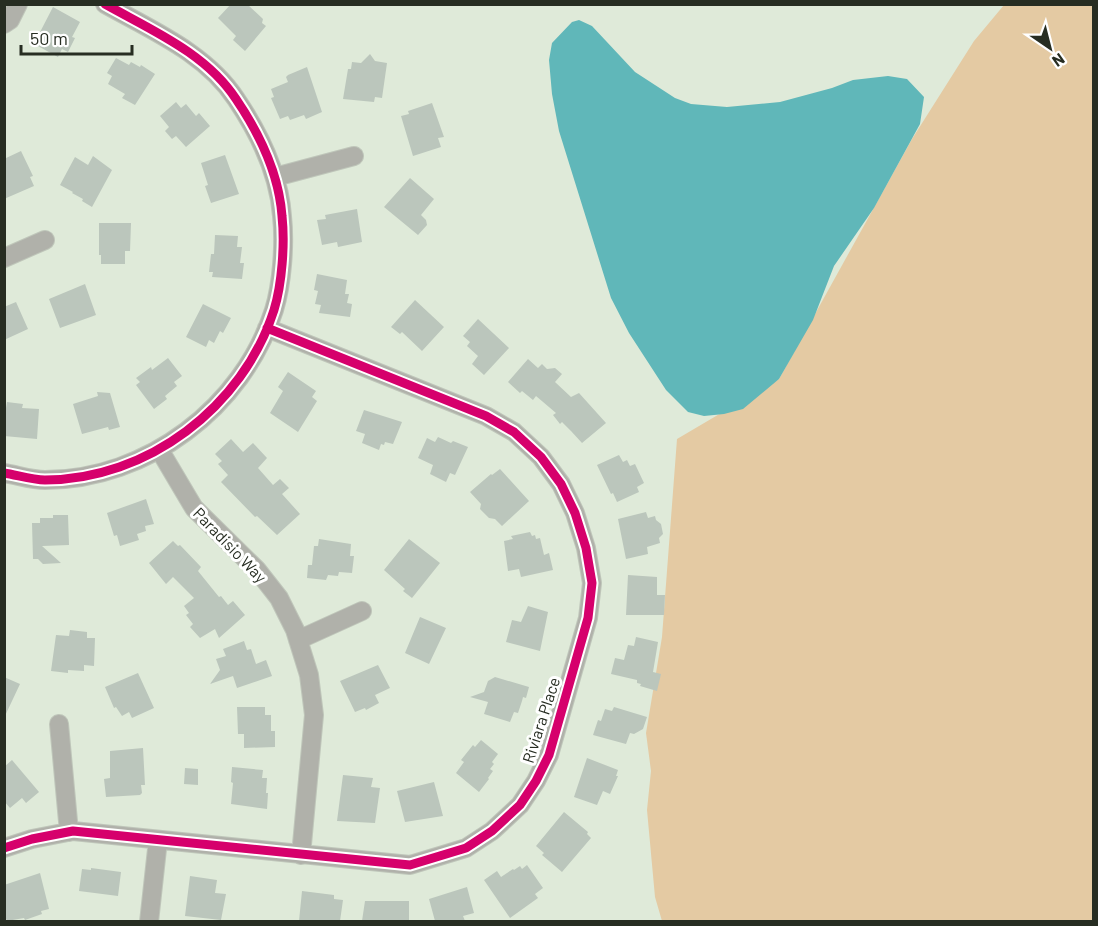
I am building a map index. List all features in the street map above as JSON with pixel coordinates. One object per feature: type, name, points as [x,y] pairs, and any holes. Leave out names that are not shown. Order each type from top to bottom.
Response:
[{"type":"street","points":[[4,24],[9,20],[18,4]]},
{"type":"street","points":[[4,473],[43,480],[84,476],[138,460],[175,440],[204,418],[235,385],[258,348],[274,309],[282,266],[282,216],[275,177],[258,135],[236,98],[215,73],[185,49],[109,5]]},
{"type":"street","points":[[275,177],[354,156]]},
{"type":"street","points":[[4,258],[45,240]]},
{"type":"street","name":"Riviara Place","points":[[4,848],[32,839],[69,832],[410,865],[466,848],[492,831],[520,805],[536,781],[549,755],[588,618],[592,583],[586,548],[575,513],[561,484],[541,457],[514,432],[486,416],[267,328]]},
{"type":"street","name":"Paradisio Way","points":[[159,449],[194,508],[257,570],[279,598],[298,640],[309,675],[314,715],[301,855]]},
{"type":"street","points":[[298,640],[362,611]]},
{"type":"street","points":[[60,724],[69,832]]},
{"type":"street","points":[[148,921],[158,840]]},
{"type":"shaded area","points":[[1004,5],[1093,5],[1093,921],[662,921],[655,897],[647,810],[651,771],[646,733],[662,637],[677,439],[779,379],[912,139],[974,41]]},
{"type":"water","points":[[579,20],[592,26],[635,72],[675,98],[691,104],[727,107],[780,102],[853,80],[888,76],[907,79],[924,97],[920,124],[874,208],[834,266],[813,320],[779,379],[743,409],[704,416],[688,412],[666,390],[629,333],[611,298],[559,131],[552,94],[549,60],[552,43],[572,22]]},
{"type":"building","points":[[231,4],[247,4],[263,19],[262,23],[266,26],[245,51],[233,40],[236,36],[218,18]]},
{"type":"building","points":[[53,7],[80,22],[72,37],[75,38],[68,52],[62,49],[58,57],[36,45],[40,37],[38,36]]},
{"type":"building","points":[[370,54],[375,61],[387,63],[382,98],[375,97],[374,102],[343,99],[348,69],[351,69],[352,62],[361,63]]},
{"type":"building","points":[[116,58],[129,65],[131,62],[140,67],[141,65],[155,74],[135,105],[122,98],[125,94],[108,84],[112,76],[107,73]]},
{"type":"building","points":[[307,67],[322,112],[306,119],[304,115],[290,120],[288,116],[280,119],[271,98],[274,97],[271,89],[288,82],[286,77],[288,75]]},
{"type":"building","points":[[176,102],[181,108],[186,104],[196,116],[199,113],[210,126],[186,147],[176,136],[172,139],[165,131],[169,127],[160,116]]},
{"type":"building","points":[[432,103],[444,137],[438,138],[441,147],[413,156],[401,116],[409,114],[408,111]]},
{"type":"building","points":[[21,151],[33,176],[30,177],[34,186],[4,199],[4,159]]},
{"type":"building","points":[[225,155],[239,194],[211,203],[201,163]]},
{"type":"building","points":[[93,156],[112,170],[92,207],[60,185],[75,157],[88,165]]},
{"type":"building","points":[[410,178],[434,199],[421,215],[427,225],[418,235],[384,207]]},
{"type":"building","points":[[357,209],[362,242],[338,247],[337,242],[322,245],[317,220],[326,219],[325,215]]},
{"type":"building","points":[[99,223],[131,223],[130,251],[125,251],[125,264],[101,264]]},
{"type":"building","points":[[215,235],[238,236],[237,247],[242,247],[240,263],[244,263],[242,279],[212,277],[213,272],[209,272],[211,254],[214,254]]},
{"type":"building","points":[[317,274],[347,280],[345,294],[349,294],[347,303],[352,304],[350,317],[319,313],[321,305],[315,304],[318,291],[314,290]]},
{"type":"building","points":[[85,284],[96,315],[60,328],[49,299]]},
{"type":"building","points":[[415,300],[444,327],[422,351],[402,332],[400,334],[391,327]]},
{"type":"building","points":[[16,302],[28,329],[4,340],[4,307]]},
{"type":"building","points":[[203,304],[231,318],[223,333],[220,331],[214,343],[209,340],[206,347],[186,337]]},
{"type":"building","points":[[478,319],[509,348],[484,375],[472,364],[478,356],[467,346],[470,342],[463,336]]},
{"type":"building","points":[[168,358],[182,376],[174,382],[177,386],[165,396],[167,399],[154,409],[136,385],[140,382],[136,378]]},
{"type":"building","points":[[528,359],[538,368],[542,364],[547,369],[555,368],[562,374],[555,382],[571,397],[579,393],[606,423],[582,443],[562,422],[560,424],[553,415],[556,413],[536,396],[533,400],[522,391],[520,393],[508,382]]},
{"type":"building","points":[[288,372],[316,391],[312,397],[317,401],[298,432],[270,413],[283,391],[278,387]]},
{"type":"building","points":[[97,392],[110,393],[120,427],[109,430],[108,427],[82,434],[73,404],[98,396]]},
{"type":"building","points":[[7,402],[23,404],[22,408],[39,409],[37,439],[4,436],[4,408]]},
{"type":"building","points":[[364,410],[402,422],[393,444],[385,442],[384,445],[381,444],[379,450],[362,443],[365,434],[356,431]]},
{"type":"building","points":[[438,437],[468,447],[455,475],[450,473],[446,482],[430,474],[433,465],[418,458],[427,438],[435,442]]},
{"type":"building","points":[[231,439],[243,452],[253,443],[267,458],[258,468],[273,485],[280,479],[289,488],[282,494],[300,514],[277,535],[257,516],[255,517],[221,482],[228,475],[218,464],[222,461],[215,454]]},
{"type":"building","points":[[619,455],[623,462],[627,460],[630,466],[635,464],[644,483],[637,487],[639,492],[617,502],[597,465]]},
{"type":"building","points":[[500,469],[529,501],[502,526],[480,509],[481,504],[470,492]]},
{"type":"building","points":[[146,499],[154,524],[145,526],[146,531],[137,534],[139,540],[120,546],[117,535],[114,536],[107,513]]},
{"type":"building","points":[[646,512],[648,518],[655,516],[661,524],[663,534],[659,538],[660,543],[647,547],[648,554],[626,559],[618,519]]},
{"type":"building","points":[[53,515],[68,515],[69,545],[42,546],[61,563],[43,564],[38,559],[33,559],[32,523],[40,523],[40,518],[53,518]]},
{"type":"building","points":[[530,532],[532,536],[535,535],[536,539],[540,538],[544,555],[549,553],[553,570],[521,577],[519,569],[508,571],[504,541],[513,539],[511,536]]},
{"type":"building","points":[[319,539],[351,544],[350,556],[354,556],[352,573],[339,572],[338,576],[328,575],[326,580],[307,578],[308,565],[312,565],[314,546],[318,546]]},
{"type":"building","points":[[409,539],[440,563],[412,598],[384,570]]},
{"type":"building","points":[[173,541],[178,546],[180,545],[201,567],[198,571],[219,597],[221,596],[228,605],[233,601],[245,615],[219,638],[215,629],[200,638],[190,627],[193,624],[186,615],[189,613],[184,606],[194,598],[173,577],[166,584],[149,563]]},
{"type":"building","points":[[628,575],[657,577],[657,595],[665,595],[664,615],[626,615]]},
{"type":"building","points":[[528,606],[548,612],[540,651],[506,642],[512,620],[521,622]]},
{"type":"building","points":[[420,617],[446,628],[429,664],[405,653]]},
{"type":"building","points":[[70,630],[87,632],[87,638],[95,638],[94,666],[84,665],[84,671],[68,670],[68,673],[51,671],[56,635],[69,636]]},
{"type":"building","points":[[636,637],[658,642],[653,672],[661,674],[657,691],[640,686],[637,680],[611,674],[615,658],[624,660],[628,645],[634,646]]},
{"type":"building","points":[[244,641],[247,650],[251,649],[256,664],[266,660],[272,676],[237,688],[233,676],[210,684],[220,670],[216,659],[226,656],[223,649]]},
{"type":"building","points":[[378,665],[390,688],[375,695],[379,703],[366,710],[365,708],[355,712],[340,681]]},
{"type":"building","points":[[138,673],[154,708],[132,718],[129,712],[122,716],[116,707],[114,708],[105,687]]},
{"type":"building","points":[[4,677],[20,684],[4,718]]},
{"type":"building","points":[[495,677],[529,687],[518,713],[514,712],[510,722],[484,714],[488,702],[470,697],[484,692],[488,681]]},
{"type":"building","points":[[237,707],[265,707],[265,715],[271,715],[271,731],[275,731],[275,747],[244,748],[244,734],[238,734]]},
{"type":"building","points":[[614,707],[647,717],[643,729],[634,734],[630,733],[626,744],[593,735],[605,709],[612,711]]},
{"type":"building","points":[[481,740],[498,754],[492,762],[494,764],[490,769],[493,771],[489,779],[479,792],[456,773],[464,762],[461,760],[473,745],[475,747]]},
{"type":"building","points":[[143,748],[145,785],[141,785],[142,793],[106,797],[104,779],[110,778],[110,751]]},
{"type":"building","points":[[587,758],[618,770],[616,776],[618,776],[610,794],[603,791],[597,805],[574,797]]},
{"type":"building","points":[[12,760],[39,792],[26,803],[22,798],[10,808],[4,801],[4,767]]},
{"type":"building","points":[[232,767],[263,770],[262,778],[267,778],[267,809],[231,804]]},
{"type":"building","points":[[185,768],[198,769],[198,785],[184,784]]},
{"type":"building","points":[[343,775],[373,778],[371,787],[380,788],[375,823],[337,821]]},
{"type":"building","points":[[434,782],[443,816],[405,822],[397,791]]},
{"type":"building","points":[[564,812],[588,832],[591,838],[562,872],[542,855],[544,853],[536,846]]},
{"type":"building","points":[[527,865],[543,888],[535,894],[538,898],[510,918],[484,880],[497,871],[501,877],[513,869],[520,866],[522,869]]},
{"type":"building","points":[[91,868],[121,872],[118,896],[79,891],[82,869],[91,870]]},
{"type":"building","points":[[40,873],[49,909],[25,920],[24,918],[7,921],[4,914],[4,885]]},
{"type":"building","points":[[190,876],[217,880],[215,893],[226,894],[221,920],[185,916]]},
{"type":"building","points":[[467,887],[474,913],[463,916],[465,921],[435,921],[429,899]]},
{"type":"building","points":[[302,891],[334,895],[334,899],[343,900],[340,921],[299,921]]},
{"type":"building","points":[[365,901],[409,901],[409,921],[362,921]]},
{"type":"cycle path","points":[[4,473],[40,480],[83,477],[119,467],[154,452],[186,431],[215,406],[239,377],[259,345],[277,300],[283,251],[280,201],[272,170],[252,126],[236,99],[209,68],[159,33],[105,4]]},
{"type":"cycle path","points":[[4,848],[32,839],[73,831],[410,865],[466,848],[492,831],[520,805],[536,781],[549,755],[588,618],[592,583],[586,548],[575,513],[561,484],[541,457],[514,432],[486,416],[267,328]]}]
